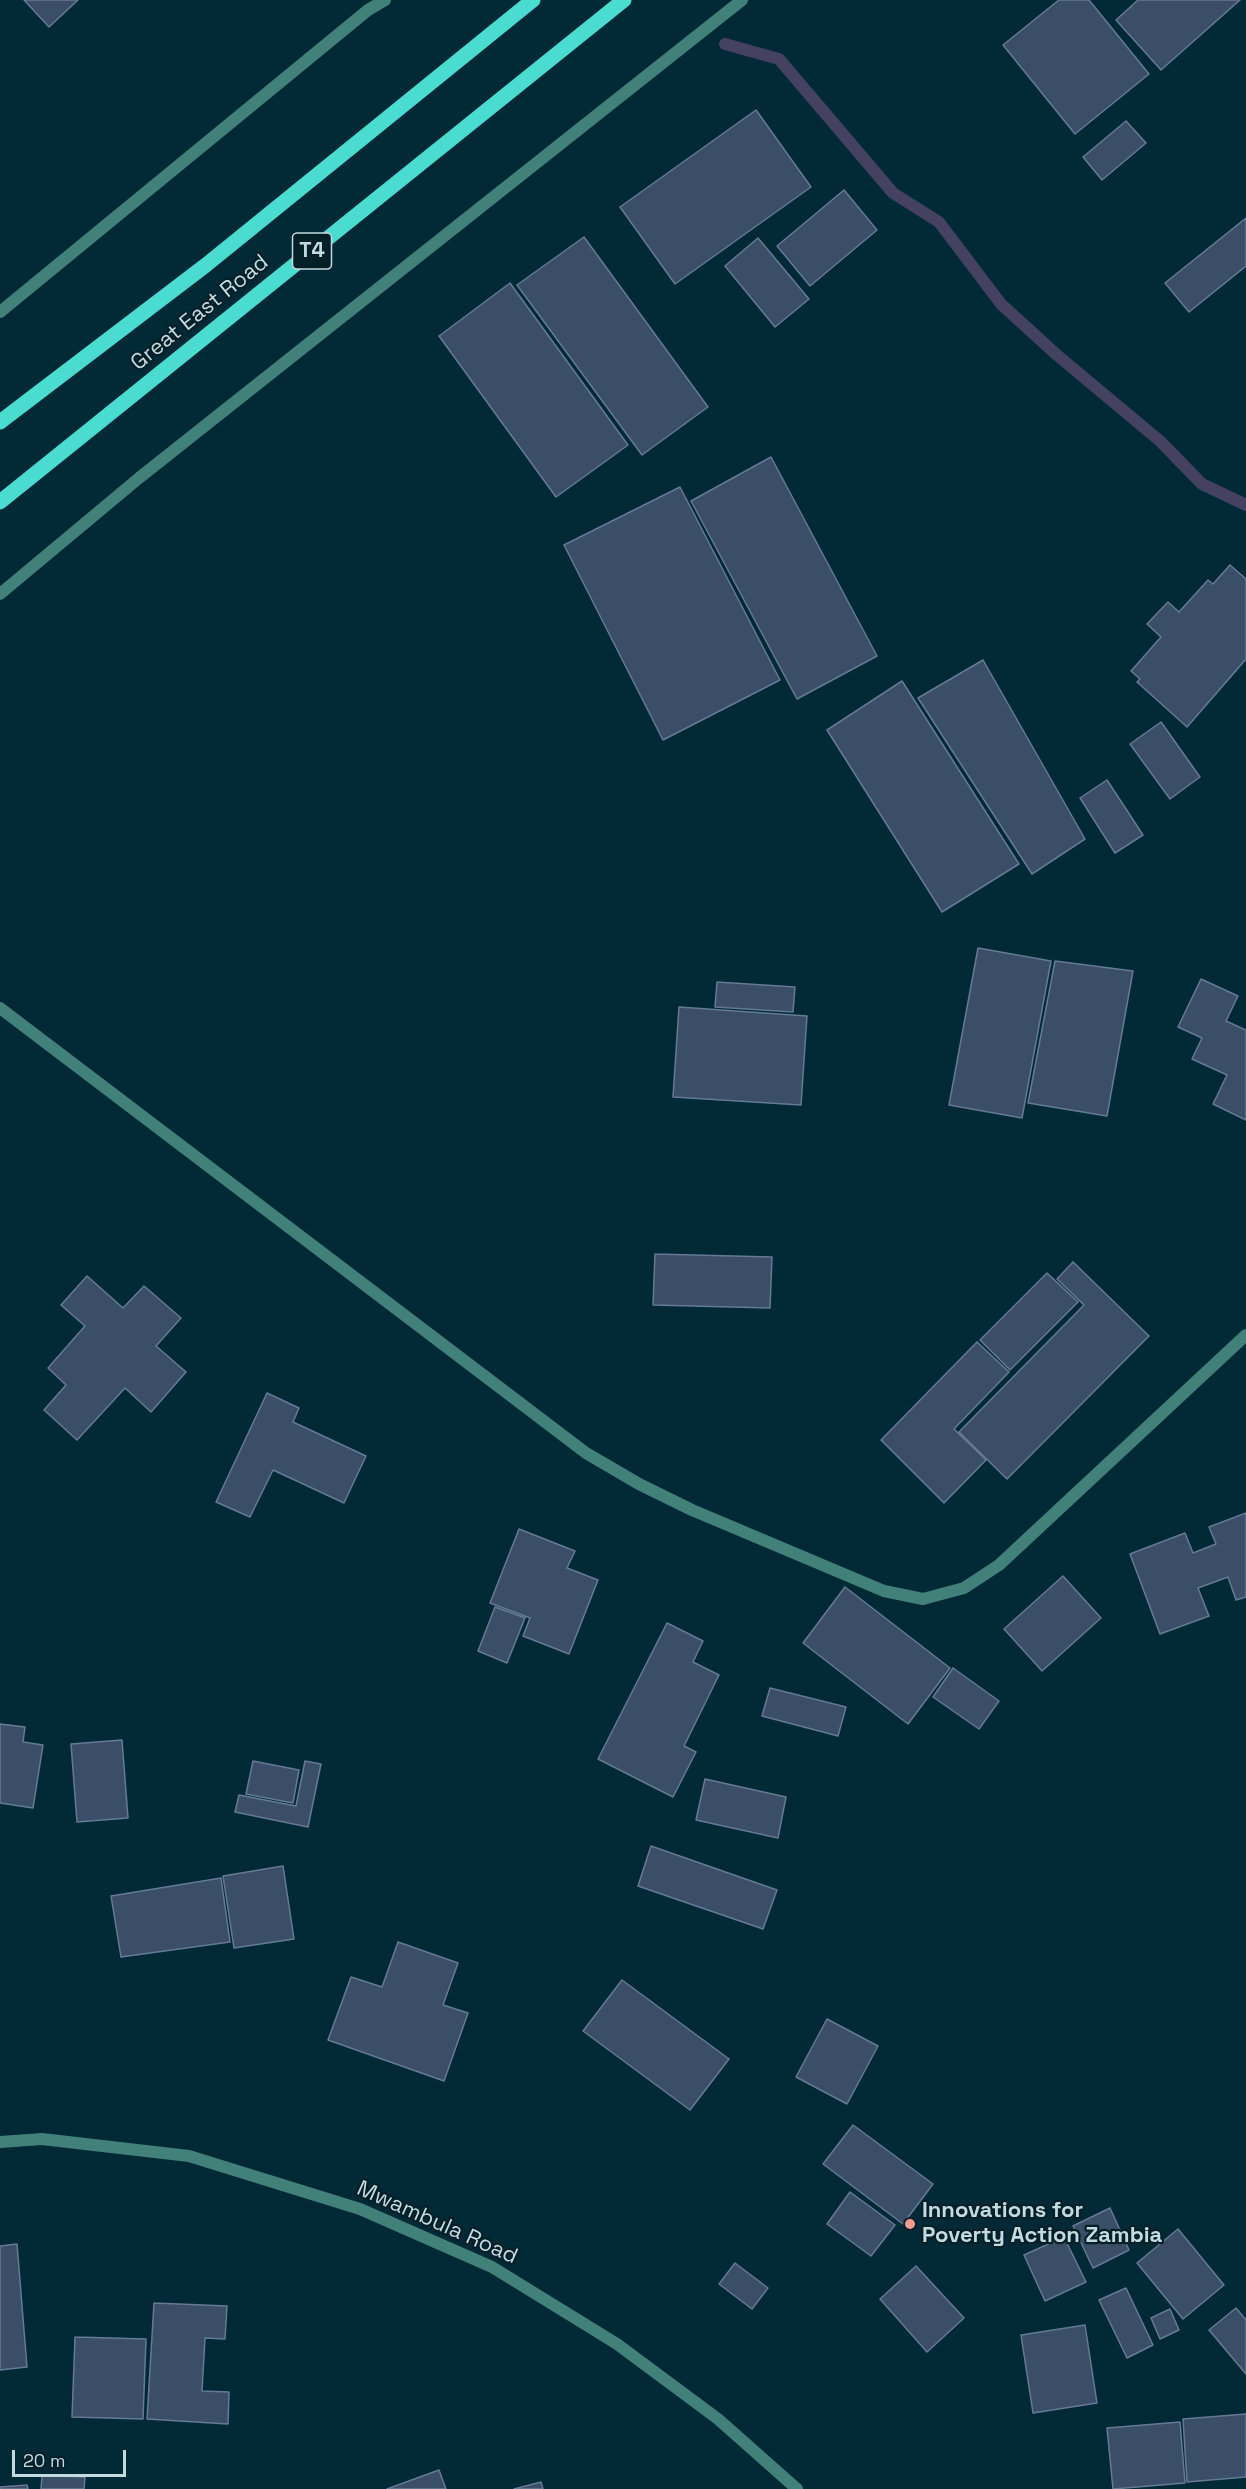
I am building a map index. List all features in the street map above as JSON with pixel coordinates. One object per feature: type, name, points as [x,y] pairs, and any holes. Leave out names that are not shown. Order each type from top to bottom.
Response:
[{"type":"main road","name":"Great East Road","points":[[0,422],[206,265],[532,0]]},
{"type":"main road","name":"Great East Road","points":[[0,502],[624,0]]},
{"type":"street","points":[[0,312],[368,10],[385,0]]},
{"type":"street","points":[[0,594],[139,478],[742,0]]},
{"type":"street","points":[[0,1008],[586,1453],[639,1484],[692,1510],[884,1591],[923,1599],[964,1588],[999,1565],[1246,1335]]},
{"type":"street","name":"Mwambula Road","points":[[0,2142],[42,2139],[189,2156],[360,2209],[492,2267],[616,2344],[718,2419],[797,2489]]},
{"type":"building","points":[[24,0],[78,0],[49,27]]},
{"type":"building","points":[[1059,0],[1089,0],[1149,74],[1075,134],[1003,45]]},
{"type":"building","points":[[1138,0],[1240,0],[1161,70],[1116,20]]},
{"type":"building","points":[[756,110],[811,187],[675,284],[620,207]]},
{"type":"building","points":[[1126,121],[1146,143],[1102,180],[1083,157]]},
{"type":"building","points":[[844,190],[877,230],[810,286],[777,246]]},
{"type":"building","points":[[1246,218],[1246,266],[1189,312],[1165,283]]},
{"type":"building","points":[[584,237],[708,407],[642,455],[517,285]]},
{"type":"building","points":[[758,238],[809,299],[775,327],[725,266]]},
{"type":"building","points":[[510,283],[628,445],[556,497],[439,336]]},
{"type":"building","points":[[771,457],[877,656],[797,699],[691,501]]},
{"type":"building","points":[[680,487],[780,680],[663,740],[564,545]]},
{"type":"building","points":[[1230,565],[1246,579],[1246,659],[1187,727],[1137,682],[1140,679],[1131,671],[1161,637],[1147,624],[1168,602],[1179,612],[1208,580],[1213,584]]},
{"type":"building","points":[[983,660],[1085,839],[1032,874],[918,698]]},
{"type":"building","points":[[902,681],[1019,864],[942,912],[827,730]]},
{"type":"building","points":[[1161,722],[1200,777],[1170,799],[1130,744]]},
{"type":"building","points":[[1107,780],[1143,835],[1115,853],[1080,798]]},
{"type":"building","points":[[978,948],[1051,961],[1022,1118],[949,1105]]},
{"type":"building","points":[[1055,961],[1133,971],[1107,1116],[1028,1103]]},
{"type":"building","points":[[1201,979],[1238,996],[1226,1021],[1246,1030],[1246,1120],[1213,1104],[1227,1075],[1192,1059],[1202,1038],[1178,1027]]},
{"type":"building","points":[[717,982],[795,987],[793,1012],[715,1007]]},
{"type":"building","points":[[679,1007],[807,1016],[801,1105],[673,1097]]},
{"type":"building","points":[[655,1254],[772,1257],[770,1308],[653,1305]]},
{"type":"building","points":[[1073,1262],[1149,1336],[1007,1479],[959,1432],[1084,1305],[1057,1279]]},
{"type":"building","points":[[1047,1273],[1078,1302],[1010,1370],[980,1340]]},
{"type":"building","points":[[87,1276],[123,1308],[144,1286],[181,1318],[156,1346],[186,1372],[151,1412],[125,1388],[77,1440],[44,1410],[66,1385],[48,1368],[85,1326],[61,1305]]},
{"type":"building","points":[[977,1342],[1009,1372],[954,1429],[986,1460],[944,1503],[881,1440]]},
{"type":"building","points":[[267,1393],[299,1408],[293,1422],[366,1456],[344,1503],[273,1470],[250,1517],[216,1502]]},
{"type":"building","points":[[1246,1513],[1246,1597],[1236,1600],[1228,1577],[1198,1588],[1209,1616],[1160,1634],[1130,1554],[1185,1533],[1193,1553],[1216,1544],[1209,1527]]},
{"type":"building","points":[[519,1529],[575,1551],[567,1568],[598,1580],[569,1654],[523,1636],[530,1618],[490,1603]]},
{"type":"building","points":[[1063,1576],[1101,1618],[1042,1671],[1004,1629]]},
{"type":"building","points":[[845,1587],[950,1668],[908,1724],[803,1643]]},
{"type":"building","points":[[495,1607],[525,1618],[507,1663],[478,1651]]},
{"type":"building","points":[[667,1623],[703,1641],[693,1662],[719,1675],[684,1746],[696,1752],[673,1797],[598,1759]]},
{"type":"building","points":[[953,1668],[999,1701],[979,1729],[933,1697]]},
{"type":"building","points":[[770,1688],[846,1707],[838,1736],[762,1716]]},
{"type":"building","points":[[0,1724],[25,1727],[23,1742],[43,1745],[33,1808],[0,1803]]},
{"type":"building","points":[[122,1740],[128,1818],[77,1822],[71,1744]]},
{"type":"building","points":[[253,1761],[299,1770],[293,1803],[246,1794]]},
{"type":"building","points":[[305,1761],[321,1764],[308,1827],[235,1812],[239,1795],[296,1806]]},
{"type":"building","points":[[705,1779],[786,1797],[778,1838],[696,1820]]},
{"type":"building","points":[[651,1846],[777,1890],[763,1929],[638,1886]]},
{"type":"building","points":[[283,1866],[294,1939],[234,1948],[223,1876]]},
{"type":"building","points":[[221,1878],[230,1942],[121,1957],[111,1896]]},
{"type":"building","points":[[398,1942],[458,1963],[443,2005],[468,2013],[444,2081],[328,2040],[351,1977],[382,1987]]},
{"type":"building","points":[[622,1980],[729,2059],[690,2110],[583,2031]]},
{"type":"building","points":[[827,2019],[878,2046],[847,2104],[796,2077]]},
{"type":"building","points":[[853,2125],[933,2184],[903,2224],[823,2164]]},
{"type":"building","points":[[850,2192],[895,2225],[871,2256],[827,2224]]},
{"type":"building","points":[[1110,2208],[1129,2250],[1093,2268],[1073,2226]]},
{"type":"building","points":[[1178,2229],[1224,2285],[1183,2319],[1137,2263]]},
{"type":"building","points":[[1064,2237],[1086,2282],[1045,2301],[1024,2255]]},
{"type":"building","points":[[17,2244],[27,2367],[0,2370],[0,2246]]},
{"type":"building","points":[[735,2263],[768,2288],[752,2309],[719,2284]]},
{"type":"building","points":[[916,2266],[964,2318],[927,2352],[880,2299]]},
{"type":"building","points":[[1126,2288],[1153,2345],[1127,2358],[1099,2300]]},
{"type":"building","points":[[154,2303],[227,2306],[225,2339],[205,2338],[202,2391],[229,2392],[228,2424],[147,2419]]},
{"type":"building","points":[[1236,2308],[1246,2320],[1246,2374],[1209,2330]]},
{"type":"building","points":[[1170,2309],[1179,2330],[1160,2339],[1151,2318]]},
{"type":"building","points":[[1085,2325],[1097,2403],[1033,2413],[1021,2335]]},
{"type":"building","points":[[75,2337],[146,2339],[143,2419],[72,2417]]},
{"type":"building","points":[[1246,2414],[1246,2477],[1187,2482],[1183,2419]]},
{"type":"building","points":[[1180,2422],[1185,2483],[1113,2489],[1107,2428]]},
{"type":"building","points":[[439,2470],[446,2489],[387,2489]]},
{"type":"building","points":[[42,2475],[85,2477],[84,2489],[41,2489]]},
{"type":"building","points":[[541,2482],[543,2489],[514,2489]]},
{"type":"building","points":[[27,2485],[28,2489],[0,2489],[0,2487]]},
{"type":"waterway","points":[[725,44],[779,59],[893,193],[939,222],[1001,304],[1057,355],[1160,441],[1202,484],[1246,505]]},
{"type":"place","name":"Innovations for Poverty Action Zambia","points":[[910,2224]]}]
